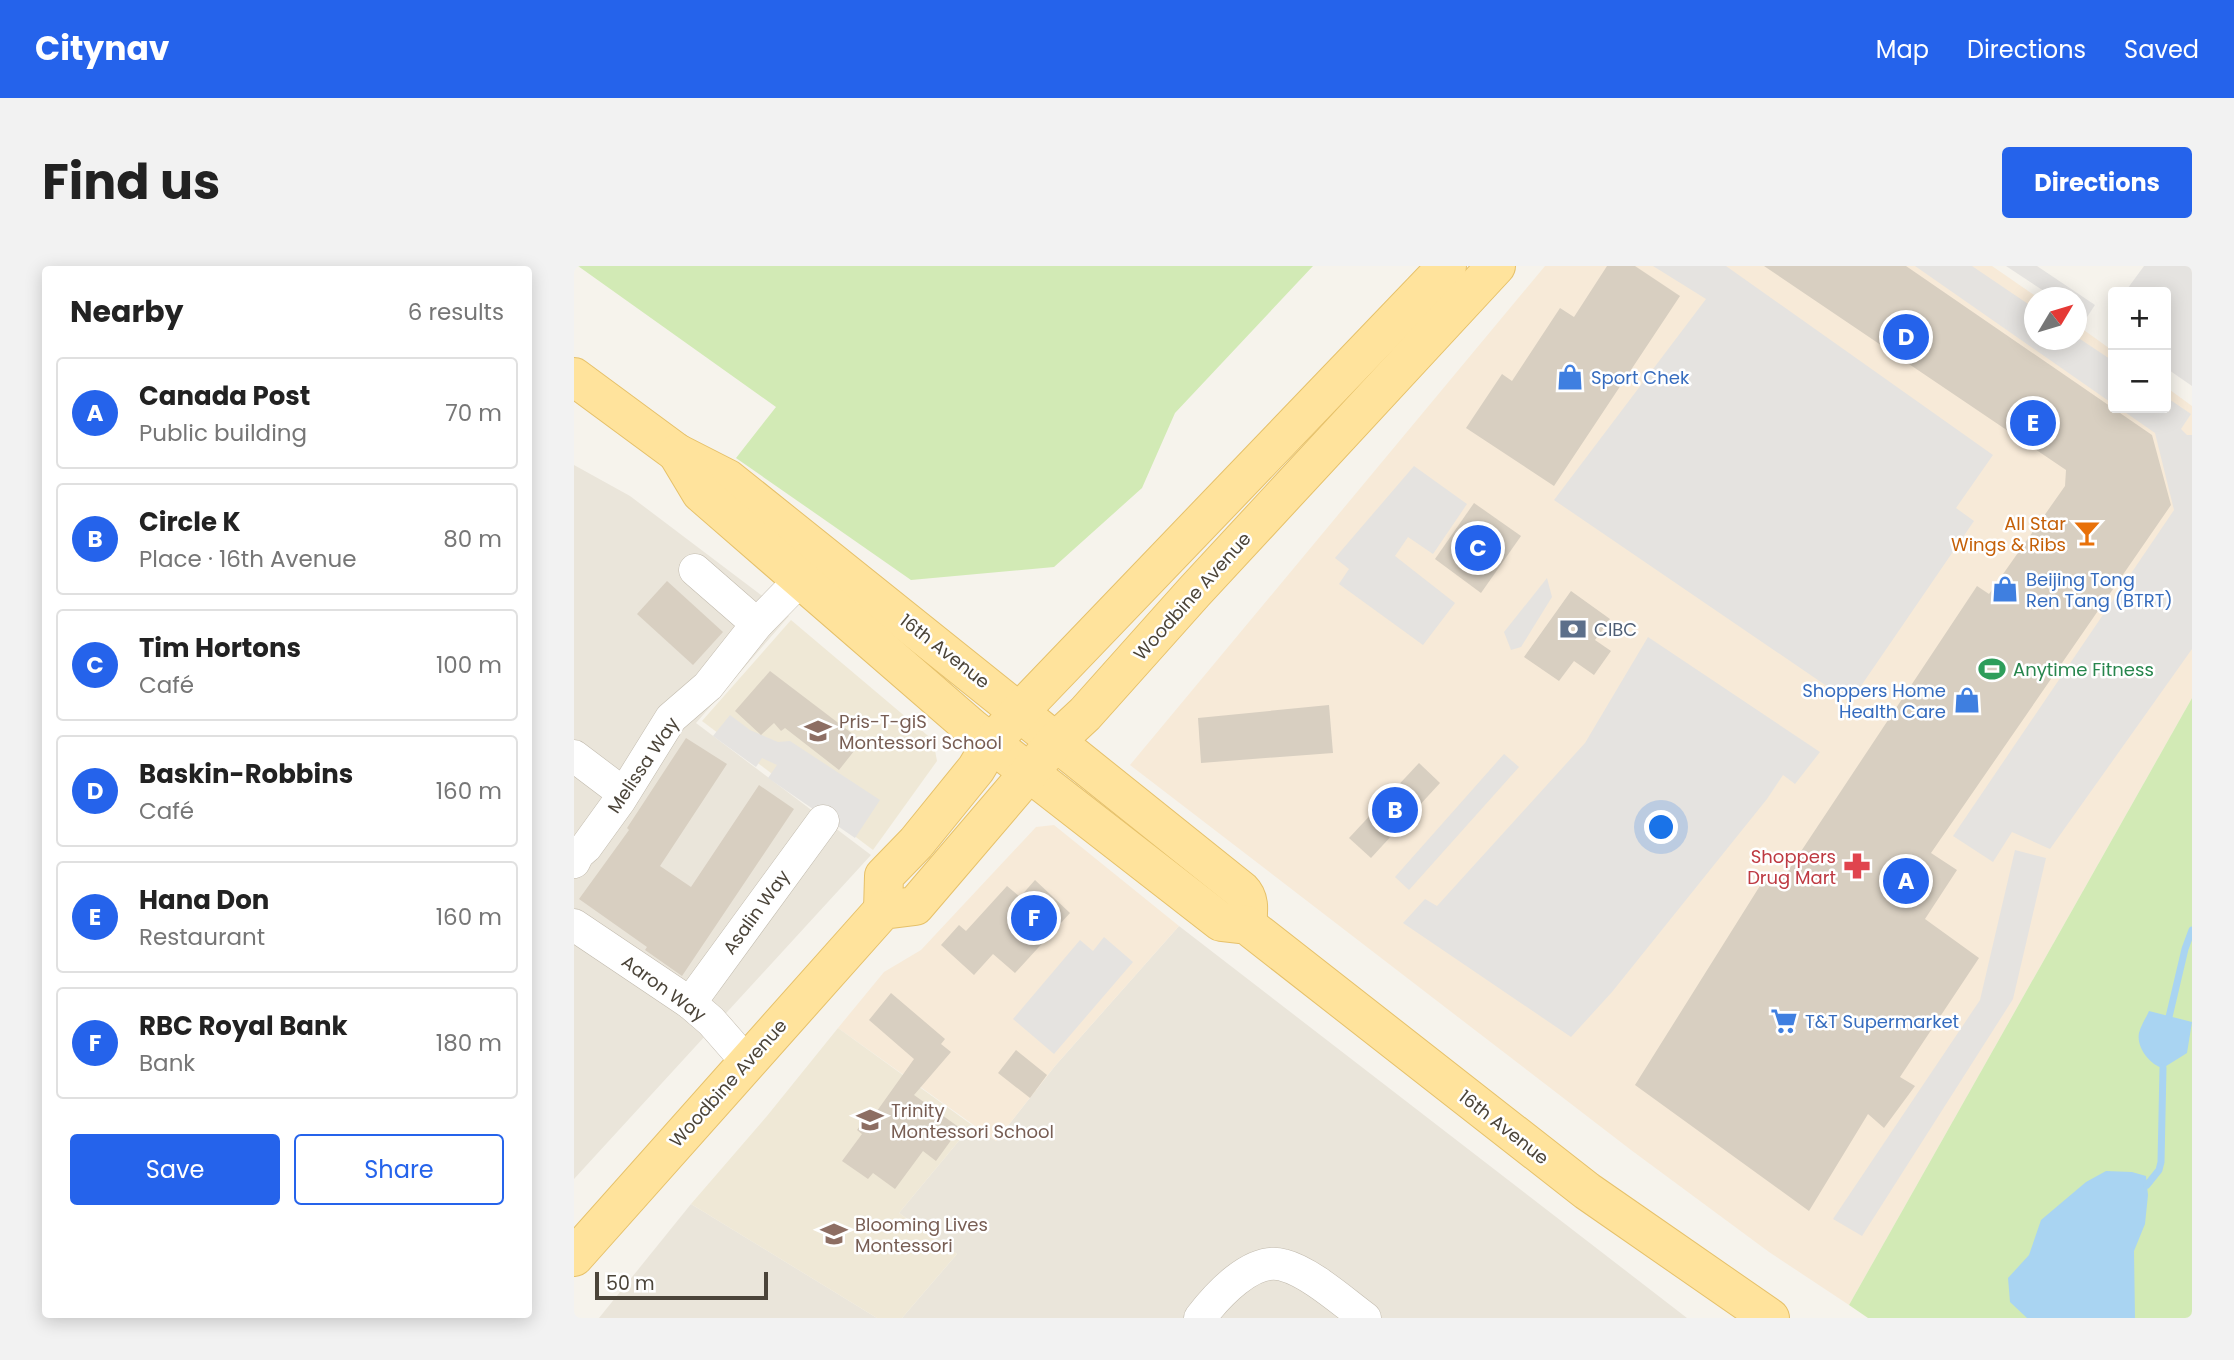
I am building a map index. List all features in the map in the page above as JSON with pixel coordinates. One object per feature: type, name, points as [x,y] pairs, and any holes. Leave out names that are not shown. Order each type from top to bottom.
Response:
[{"type":"main road","points":[[883,910],[884,876],[916,843],[976,769],[991,744],[1019,712],[1447,266]]},
{"type":"main road","name":"Woodbine Avenue","points":[[574,1257],[883,910],[915,906],[1056,741],[1085,714],[1194,592],[1496,266]]},
{"type":"main road","name":"16th Avenue","points":[[574,377],[677,453],[728,479],[1244,893],[1249,905],[1247,925]]},
{"type":"main road","name":"16th Avenue","points":[[677,453],[701,493],[991,744],[1221,922],[1247,925],[1587,1191],[1769,1318]]},
{"type":"street","points":[[695,570],[757,624]]},
{"type":"street","name":"Melissa Way","points":[[578,849],[624,793],[671,718],[708,686],[757,624],[801,579]]},
{"type":"street","points":[[574,756],[624,793]]},
{"type":"street","name":"Asalin Way","points":[[690,1003],[823,821]]},
{"type":"street","name":"Aaron Way","points":[[574,925],[690,1003],[711,1021],[746,1061]]},
{"type":"street","points":[[1200,1318],[1233,1282],[1257,1268],[1280,1263],[1298,1271],[1365,1318]]},
{"type":"shaded area","points":[[1545,266],[1992,266],[2024,288],[2024,350],[2087,350],[2087,332],[2108,347],[2108,413],[2171,413],[2171,391],[2192,406],[2192,698],[1849,1305],[1769,1252],[1631,1150],[1130,765]]},
{"type":"shaded area","points":[[1653,266],[1726,266],[1993,455],[1956,508],[1974,521],[1850,702],[1554,500],[1706,299]]},
{"type":"shaded area","points":[[1915,266],[1972,266],[2024,301],[2024,342]]},
{"type":"shaded area","points":[[2006,266],[2037,266],[2068,287],[2038,287]]},
{"type":"shaded area","points":[[2144,266],[2192,266],[2192,386],[2171,371],[2171,287],[2129,287]]},
{"type":"shaded area","points":[[2087,300],[2095,305],[2087,317]]},
{"type":"shaded area","points":[[2087,344],[2108,358],[2108,401],[2036,350],[2087,350]]},
{"type":"shaded area","points":[[2171,400],[2191,414],[2181,429],[2187,435],[2192,435],[2192,649],[2050,849],[2012,832],[1993,862],[1953,836],[2174,510],[2155,433],[2126,413],[2171,413]]},
{"type":"shaded area","points":[[574,465],[630,496],[789,616],[696,723],[871,855],[574,1179]]},
{"type":"shaded area","points":[[1414,466],[1467,504],[1433,554],[1408,537],[1395,556],[1455,603],[1423,645],[1339,584],[1349,569],[1335,558]]},
{"type":"shaded area","points":[[1547,578],[1552,597],[1521,647],[1511,650],[1504,632]]},
{"type":"shaded area","name":"Pris-T-giS Montessori School","points":[[791,620],[933,740],[937,761],[873,850],[702,721]]},
{"type":"shaded area","points":[[1648,637],[1820,752],[1795,784],[1783,775],[1767,799],[1612,992],[1571,1037],[1403,923],[1425,899],[1437,906],[1585,743]]},
{"type":"shaded area","points":[[730,715],[750,730],[778,742],[790,741],[880,800],[855,838],[768,778],[777,765],[762,758],[756,767],[713,736]]},
{"type":"shaded area","points":[[1504,754],[1519,767],[1409,890],[1395,877]]},
{"type":"shaded area","points":[[1054,825],[1179,926],[1055,1066],[996,1141],[838,1028],[884,972],[921,950],[1036,827]]},
{"type":"shaded area","points":[[2015,850],[2046,858],[2013,999],[1862,1236],[1833,1219],[1980,1000]]},
{"type":"shaded area","points":[[1179,926],[1687,1318],[902,1318],[957,1254],[899,1213],[972,1125],[996,1141],[1055,1066]]},
{"type":"shaded area","points":[[1104,937],[1133,962],[1054,1054],[1013,1019],[1080,940],[1093,951]]},
{"type":"shaded area","points":[[838,1028],[972,1125],[899,1213],[957,1254],[902,1318],[877,1318],[691,1204]]},
{"type":"shaded area","points":[[691,1204],[877,1318],[599,1318]]},
{"type":"green space","points":[[578,266],[1313,266],[1175,413],[1142,488],[1054,567],[911,580],[736,458],[776,407]]},
{"type":"green space","points":[[2192,698],[2192,1318],[1868,1318],[1849,1305]]},
{"type":"water","points":[[2149,1011],[2192,1022],[2187,1053],[2163,1068],[2149,1059],[2140,1044],[2139,1033]]},
{"type":"water","points":[[2106,1171],[2132,1172],[2146,1176],[2148,1195],[2145,1224],[2134,1251],[2135,1318],[2027,1318],[2010,1302],[2008,1278],[2029,1255],[2041,1220],[2086,1182]]},
{"type":"building","name":"Sport Chek","points":[[1607,266],[1635,266],[1680,296],[1554,486],[1466,428],[1502,374],[1512,381],[1560,308],[1574,317]]},
{"type":"building","points":[[1764,266],[1906,266],[2024,347],[2024,350],[2028,350],[2108,405],[2108,413],[2120,413],[2152,435],[2171,505],[1931,853],[1957,870],[1925,919],[1979,958],[1900,1077],[1915,1086],[1884,1128],[1868,1114],[1809,1211],[1635,1085],[1768,873],[1780,883],[1977,586],[1989,594],[2065,486],[2066,470]]},
{"type":"building","points":[[1474,503],[1521,536],[1481,593],[1435,559]]},
{"type":"building","points":[[667,581],[723,632],[693,665],[637,614]]},
{"type":"building","name":"CIBC","points":[[1571,591],[1610,619],[1595,640],[1611,651],[1594,675],[1574,661],[1559,681],[1524,657]]},
{"type":"building","points":[[770,671],[862,741],[839,770],[785,728],[781,731],[774,723],[761,735],[735,711]]},
{"type":"building","points":[[1329,705],[1333,753],[1201,763],[1198,718]]},
{"type":"building","points":[[686,738],[727,764],[660,866],[691,887],[759,785],[794,809],[682,976],[645,950],[647,947],[579,899],[629,830],[627,828]]},
{"type":"building","points":[[1419,763],[1440,783],[1371,858],[1349,838]]},
{"type":"building","points":[[1035,880],[1070,913],[1015,973],[993,954],[974,975],[941,945],[959,925],[966,931],[1007,886],[1020,897]]},
{"type":"building","points":[[891,993],[945,1039],[941,1044],[951,1052],[914,1095],[960,1128],[936,1161],[923,1151],[895,1189],[873,1173],[868,1179],[842,1161],[862,1134],[857,1130],[868,1115],[872,1118],[914,1059],[869,1020]]},
{"type":"building","points":[[1016,1050],[1047,1075],[1030,1098],[998,1073]]},
{"type":"waterway","points":[[2169,1017],[2192,930]]},
{"type":"waterway","points":[[2147,1185],[2159,1170],[2161,1162],[2163,1068]]},
{"type":"place","name":"Baskin-Robbins","points":[[1906,337]]},
{"type":"place","name":"Sport Chek","points":[[1570,377]]},
{"type":"place","name":"Hana Don","points":[[2033,423]]},
{"type":"place","name":"All Star Wings & Ribs","points":[[2087,533]]},
{"type":"place","name":"Tim Hortons","points":[[1478,548]]},
{"type":"place","name":"Beijing Tong Ren Tang (BTRT)","points":[[2005,589]]},
{"type":"place","name":"CIBC","points":[[1573,629]]},
{"type":"place","name":"Anytime Fitness","points":[[1992,669]]},
{"type":"place","name":"Shoppers Home Health Care","points":[[1967,700]]},
{"type":"place","name":"Pris-T-giS Montessori School","points":[[818,731]]},
{"type":"place","name":"Circle K","points":[[1395,810]]},
{"type":"place","name":"Shoppers Drug Mart","points":[[1857,866]]},
{"type":"place","name":"Canada Post","points":[[1906,881]]},
{"type":"place","name":"RBC Royal Bank","points":[[1034,918]]},
{"type":"place","name":"T&T Supermarket","points":[[1784,1021]]},
{"type":"place","name":"Trinity Montessori School","points":[[870,1120]]},
{"type":"place","name":"Blooming Lives Montessori","points":[[834,1234]]}]
